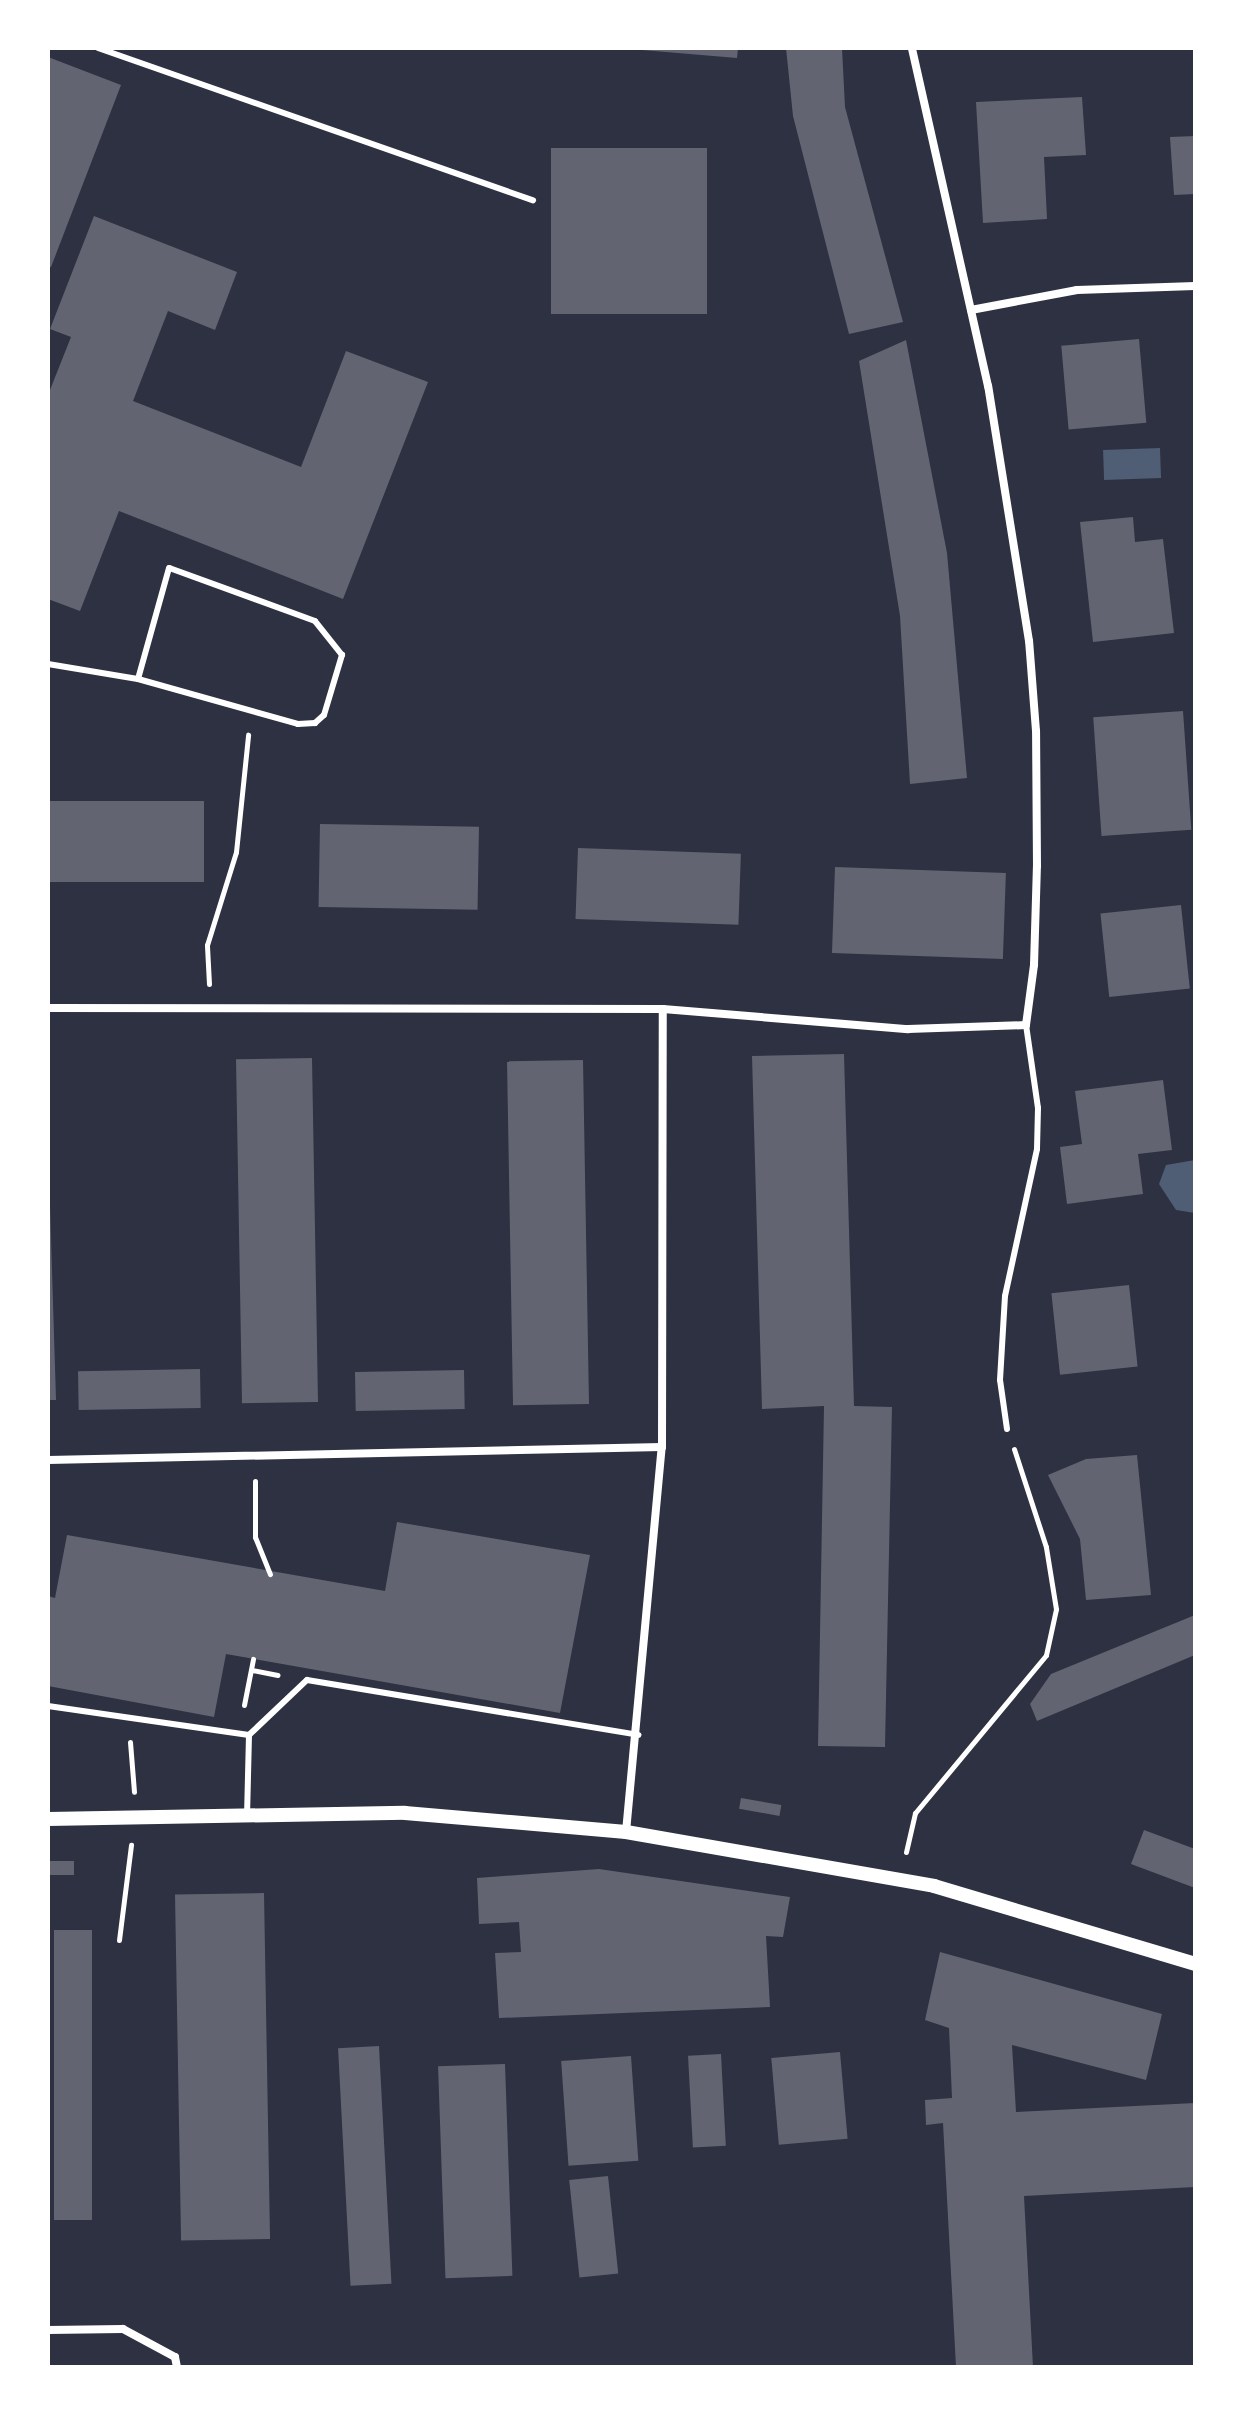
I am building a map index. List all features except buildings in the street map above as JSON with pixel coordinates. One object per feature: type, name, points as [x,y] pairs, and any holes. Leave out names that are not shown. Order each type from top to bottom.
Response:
[{"type":"street","points":[[48,1008],[663,1009],[908,1029],[1026,1025],[1034,965],[1036,731],[1016,537],[971,310],[912,48]]},
{"type":"street","points":[[971,310],[1077,290],[1195,286]]},
{"type":"street","points":[[626,1832],[639,1735],[662,1447],[663,1009]]},
{"type":"street","points":[[48,1460],[662,1447]]},
{"type":"street","points":[[48,1819],[405,1813],[626,1832],[901,1879],[1195,1964]]},
{"type":"street","points":[[48,2330],[123,2329],[175,2357],[177,2367]]},
{"type":"lane","points":[[98,48],[533,200]]},
{"type":"lane","points":[[48,664],[138,679],[253,712],[315,723],[324,715],[341,668],[336,642],[315,621],[169,568],[138,679]]},
{"type":"lane","points":[[1007,1429],[1000,1380],[1002,1321],[1037,1149],[1038,1108],[1026,1025]]},
{"type":"lane","points":[[247,1816],[249,1735],[307,1680],[639,1735]]},
{"type":"lane","points":[[48,1706],[249,1735]]},
{"type":"path","points":[[210,1009],[207,945],[236,852],[243,763],[253,712]]},
{"type":"path","points":[[901,1879],[915,1813],[1046,1655],[1056,1609],[1046,1547],[1007,1429]]},
{"type":"path","points":[[255,1456],[255,1537],[270,1574]]},
{"type":"path","points":[[249,1735],[241,1716],[253,1659]]},
{"type":"water","points":[[1160,448],[1161,478],[1104,480],[1103,450]]},
{"type":"water","points":[[1195,1160],[1195,1213],[1176,1210],[1159,1184],[1166,1165]]}]
